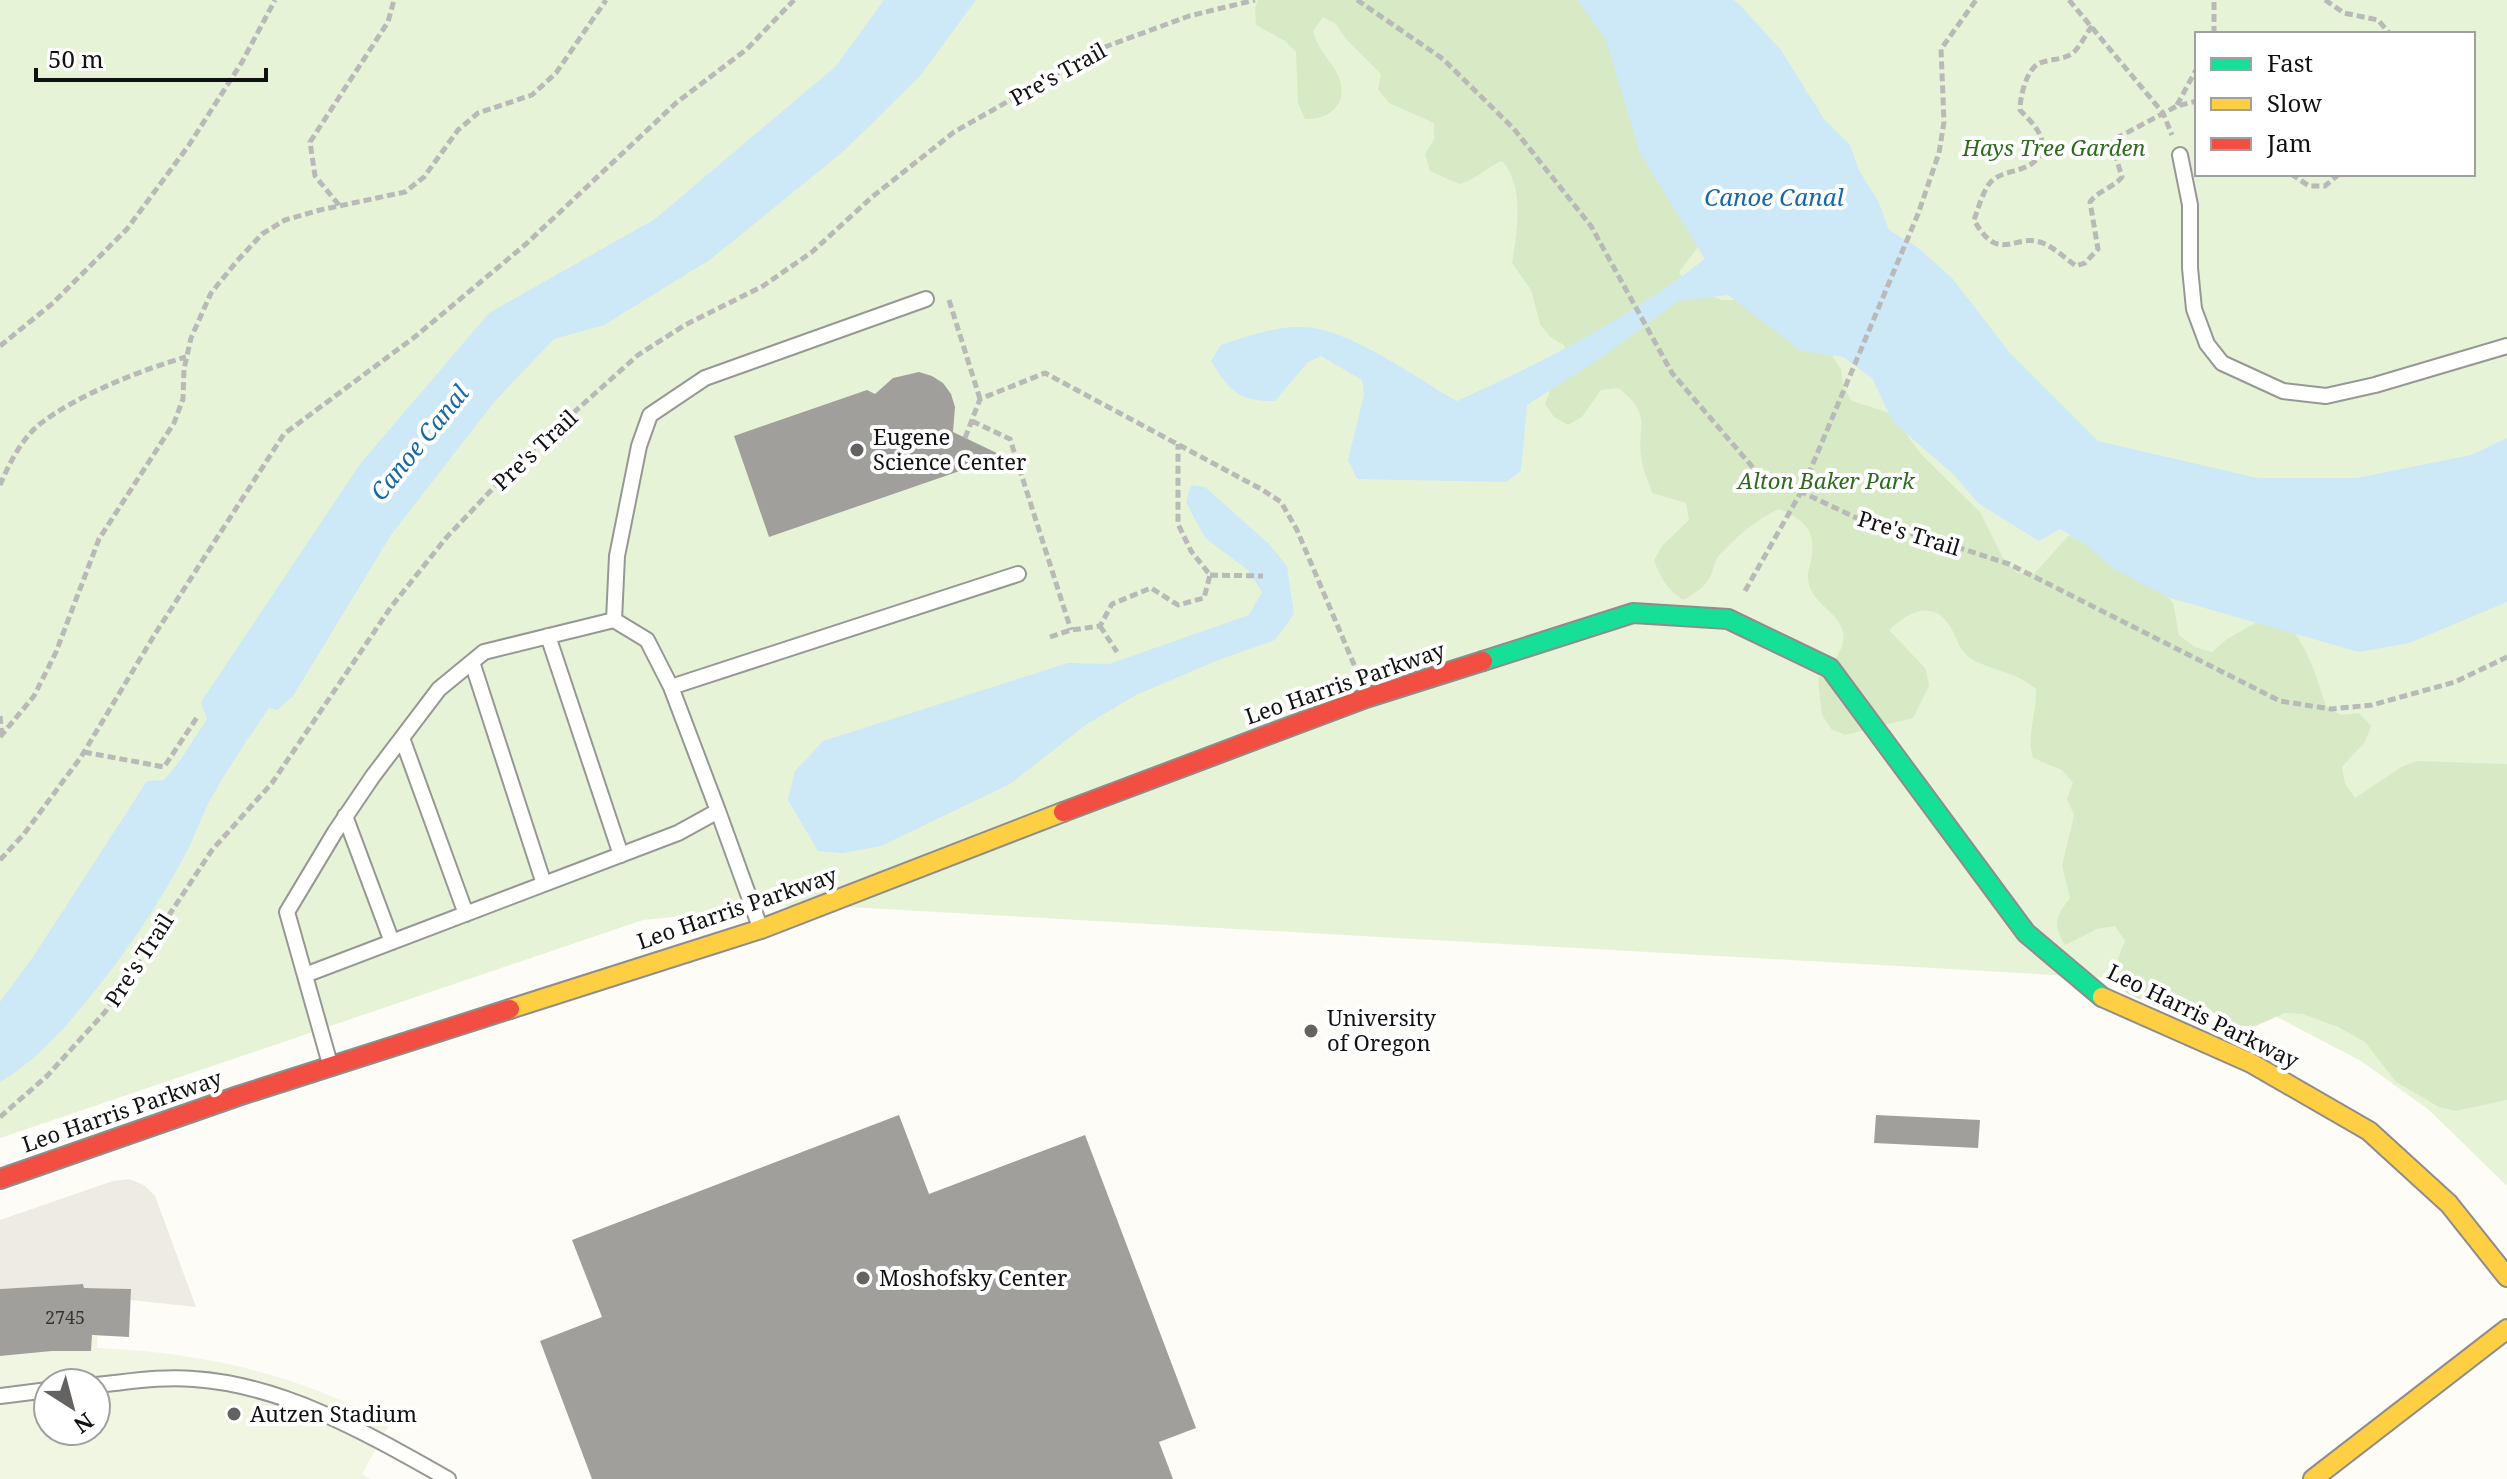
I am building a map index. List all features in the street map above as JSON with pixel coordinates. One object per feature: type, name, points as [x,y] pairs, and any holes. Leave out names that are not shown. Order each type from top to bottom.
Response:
[{"type":"street","name":"Leo Harris Parkway","points":[[0,1179],[155,1124],[761,929],[1182,765],[1366,698],[1633,613],[1728,619],[1830,668],[2026,933],[2105,1000],[2251,1063],[2369,1131],[2449,1204],[2507,1277]]},
{"type":"street","points":[[2313,1479],[2507,1329]]},
{"type":"lane","points":[[2180,155],[2190,205],[2190,268],[2194,309],[2207,344],[2222,363],[2283,391],[2326,396],[2375,385],[2507,346]]},
{"type":"lane","points":[[614,620],[617,556],[639,446],[650,415],[705,378],[926,299]]},
{"type":"lane","points":[[671,687],[1018,574]]},
{"type":"lane","points":[[331,1068],[287,912],[345,816],[439,689],[484,652],[614,620],[647,640],[671,687],[761,929]]},
{"type":"lane","points":[[548,636],[621,855]]},
{"type":"lane","points":[[472,662],[544,884]]},
{"type":"lane","points":[[402,738],[466,914]]},
{"type":"lane","points":[[305,975],[678,833],[718,811]]},
{"type":"lane","points":[[345,816],[392,942]]},
{"type":"lane","points":[[112,1384],[192,1378],[246,1388],[301,1405],[341,1422],[448,1479]]},
{"type":"lane","points":[[0,1396],[32,1392]]},
{"type":"path","points":[[0,346],[53,303],[127,229],[242,62],[275,0]]},
{"type":"path","points":[[339,206],[315,176],[310,142],[388,22],[394,0]]},
{"type":"path","points":[[1,736],[34,696],[99,539],[174,423],[183,399],[186,357],[191,338],[211,293],[262,234],[285,220],[405,192],[424,177],[458,130],[478,113],[532,95],[556,73],[606,0]]},
{"type":"path","points":[[0,860],[24,834],[84,752],[284,434],[416,336],[526,244],[676,103],[747,49],[794,0]]},
{"type":"path","name":"Pre's Trail","points":[[0,1117],[47,1076],[105,1012],[212,850],[272,783],[391,607],[446,538],[514,466],[638,355],[685,325],[763,286],[812,252],[872,197],[954,132],[1102,48],[1189,16],[1255,0]]},
{"type":"path","name":"Pre's Trail","points":[[1357,0],[1443,59],[1514,129],[1591,226],[1672,373],[1755,470],[1863,521],[2009,564],[2280,701],[2331,709],[2372,705],[2455,682],[2507,657]]},
{"type":"path","points":[[1728,619],[1801,492],[1918,214],[1939,153],[1944,122],[1941,49],[1976,0]]},
{"type":"path","points":[[2069,0],[2163,113],[2180,155]]},
{"type":"path","points":[[2214,0],[2214,32]]},
{"type":"path","points":[[2325,0],[2344,13],[2378,20],[2388,32]]},
{"type":"path","points":[[2092,26],[2074,52],[2038,64],[2031,71],[2020,99],[2020,110],[2039,132],[2044,145],[2032,165],[1995,179],[1988,185],[1974,220],[1997,245],[2005,247],[2029,240],[2044,243],[2076,266],[2085,263],[2098,249],[2090,202],[2096,194],[2122,177],[2112,144],[2115,139],[2177,106],[2195,102]]},
{"type":"path","points":[[2177,106],[2195,72]]},
{"type":"path","points":[[2294,176],[2309,186],[2325,186],[2337,176]]},
{"type":"path","points":[[926,299],[947,294],[980,399],[965,438]]},
{"type":"path","points":[[0,485],[12,459],[39,425],[87,396],[153,367],[186,357]]},
{"type":"path","points":[[980,399],[1045,373],[1281,502],[1297,530],[1366,698]]},
{"type":"path","points":[[972,421],[1010,439],[1071,630]]},
{"type":"path","points":[[1178,444],[1178,524],[1191,551],[1210,575]]},
{"type":"path","points":[[1210,575],[1263,576]]},
{"type":"path","points":[[1100,626],[1112,604],[1151,588],[1178,605],[1204,598],[1210,575]]},
{"type":"path","points":[[1050,637],[1100,626]]},
{"type":"path","points":[[1100,626],[1117,652]]},
{"type":"path","points":[[0,716],[1,736]]},
{"type":"path","points":[[84,752],[164,767],[198,716]]},
{"type":"green space","name":"Alton Baker Park","points":[[0,0],[2507,0],[2507,1186],[2429,1110],[2361,1061],[2254,1005],[2162,981],[848,907],[788,906],[643,920],[0,1138]]},
{"type":"green space","points":[[1258,0],[1584,0],[1604,26],[1703,230],[1698,247],[1679,272],[1688,288],[1722,300],[1747,300],[1832,355],[1841,369],[1843,386],[1852,401],[1887,412],[1899,424],[1920,453],[1980,512],[2004,560],[2017,573],[2034,574],[2068,536],[2087,538],[2157,585],[2173,603],[2179,635],[2195,647],[2212,652],[2227,639],[2257,622],[2290,627],[2307,655],[2326,706],[2341,715],[2359,713],[2371,726],[2365,742],[2342,767],[2345,783],[2355,798],[2401,767],[2417,761],[2507,764],[2507,1100],[2455,1111],[2439,1107],[2396,1082],[2365,1042],[2338,1027],[2303,1014],[2285,1013],[2253,1027],[2220,1019],[2207,1007],[2139,999],[2125,992],[2118,958],[2125,941],[2115,926],[2097,929],[2065,945],[2057,921],[2070,898],[2062,866],[2074,815],[2067,799],[2073,783],[2062,770],[2033,758],[2031,740],[2036,689],[2021,679],[1969,657],[1947,622],[1933,611],[1925,610],[1902,619],[1889,630],[1926,669],[1929,686],[1913,718],[1845,735],[1831,729],[1822,715],[1818,679],[1838,655],[1843,631],[1811,590],[1808,577],[1812,542],[1807,528],[1779,509],[1731,543],[1718,557],[1709,579],[1699,590],[1683,600],[1673,592],[1654,560],[1662,546],[1689,520],[1686,503],[1652,493],[1642,462],[1641,422],[1636,406],[1618,388],[1601,390],[1582,417],[1568,425],[1554,417],[1545,404],[1551,388],[1572,360],[1564,345],[1550,337],[1540,324],[1531,290],[1512,263],[1517,196],[1509,171],[1502,161],[1459,184],[1430,171],[1425,154],[1434,139],[1434,123],[1389,103],[1378,89],[1381,74],[1346,39],[1336,24],[1323,17],[1313,31],[1338,75],[1342,93],[1336,108],[1330,113],[1305,119],[1298,103],[1296,52],[1285,41],[1256,25]]},
{"type":"green space","name":"Autzen Stadium","points":[[92,1336],[97,1336],[97,1348],[212,1361],[283,1379],[390,1423],[362,1474],[370,1479],[0,1479],[0,1356],[90,1351]]},
{"type":"shaded area","points":[[129,1179],[144,1185],[155,1196],[196,1307],[131,1300],[131,1289],[84,1288],[83,1284],[0,1289],[0,1220],[113,1181]]},
{"type":"water","name":"Canoe Canal","points":[[884,0],[976,0],[920,76],[845,150],[711,259],[604,325],[554,339],[495,401],[391,535],[293,696],[277,710],[269,708],[214,793],[165,891],[127,949],[56,1036],[24,1066],[0,1082],[0,1002],[35,954],[147,781],[164,780],[179,762],[207,719],[201,702],[360,464],[489,313],[655,219],[836,66]]},
{"type":"water","name":"Canoe Canal","points":[[1577,0],[1737,2],[1781,50],[1824,119],[1850,145],[1889,230],[1917,247],[1952,278],[2010,353],[2098,441],[2257,478],[2357,478],[2471,455],[2507,438],[2507,602],[2409,643],[2359,652],[2170,598],[2114,569],[2083,543],[2060,529],[2039,541],[1978,503],[1954,475],[1893,422],[1872,378],[1843,357],[1801,351],[1728,295],[1678,301],[1607,354],[1527,405],[1521,471],[1506,482],[1357,479],[1348,460],[1364,395],[1362,380],[1321,356],[1308,362],[1275,401],[1252,399],[1230,387],[1211,361],[1221,345],[1280,329],[1319,329],[1359,344],[1457,401],[1585,338],[1646,301],[1705,259],[1640,153],[1606,40]]},
{"type":"water","points":[[1191,485],[1205,487],[1269,544],[1287,566],[1294,614],[1275,640],[1138,694],[1087,724],[1010,784],[881,846],[843,853],[818,851],[788,800],[795,771],[823,741],[1068,663],[1109,664],[1249,615],[1262,592],[1248,570],[1205,538],[1186,502]]},
{"type":"building","points":[[919,372],[943,383],[951,394],[955,407],[953,432],[1003,456],[769,537],[734,436],[867,390],[875,394],[893,378]]},
{"type":"building","name":"Moshofsky Center","points":[[899,1115],[929,1194],[1085,1135],[1196,1428],[1159,1442],[1173,1479],[592,1479],[540,1341],[602,1317],[572,1240]]},
{"type":"building","points":[[1876,1115],[1980,1120],[1978,1148],[1874,1143]]},
{"type":"building","points":[[83,1284],[84,1288],[131,1289],[129,1337],[92,1335],[91,1351],[0,1356],[0,1289]]},
{"type":"traffic: fast","points":[[1483,661],[1633,613],[1728,619],[1830,668],[2026,933],[2102,997]]},
{"type":"traffic: slow","points":[[510,1009],[761,929],[1063,812]]},
{"type":"traffic: slow","points":[[2102,997],[2251,1063],[2369,1131],[2449,1204],[2507,1277]]},
{"type":"traffic: slow","points":[[2313,1479],[2507,1329]]},
{"type":"traffic: jam","points":[[1063,812],[1366,698],[1483,661]]},
{"type":"traffic: jam","points":[[0,1179],[238,1096],[510,1009]]},
{"type":"place","name":"Eugene Science Center","points":[[857,450]]},
{"type":"place","name":"University of Oregon","points":[[1311,1031]]},
{"type":"place","name":"Moshofsky Center","points":[[863,1278]]},
{"type":"place","name":"Autzen Stadium","points":[[234,1414]]},
{"type":"park label","name":"Hays Tree Garden","points":[[2054,148]]}]
